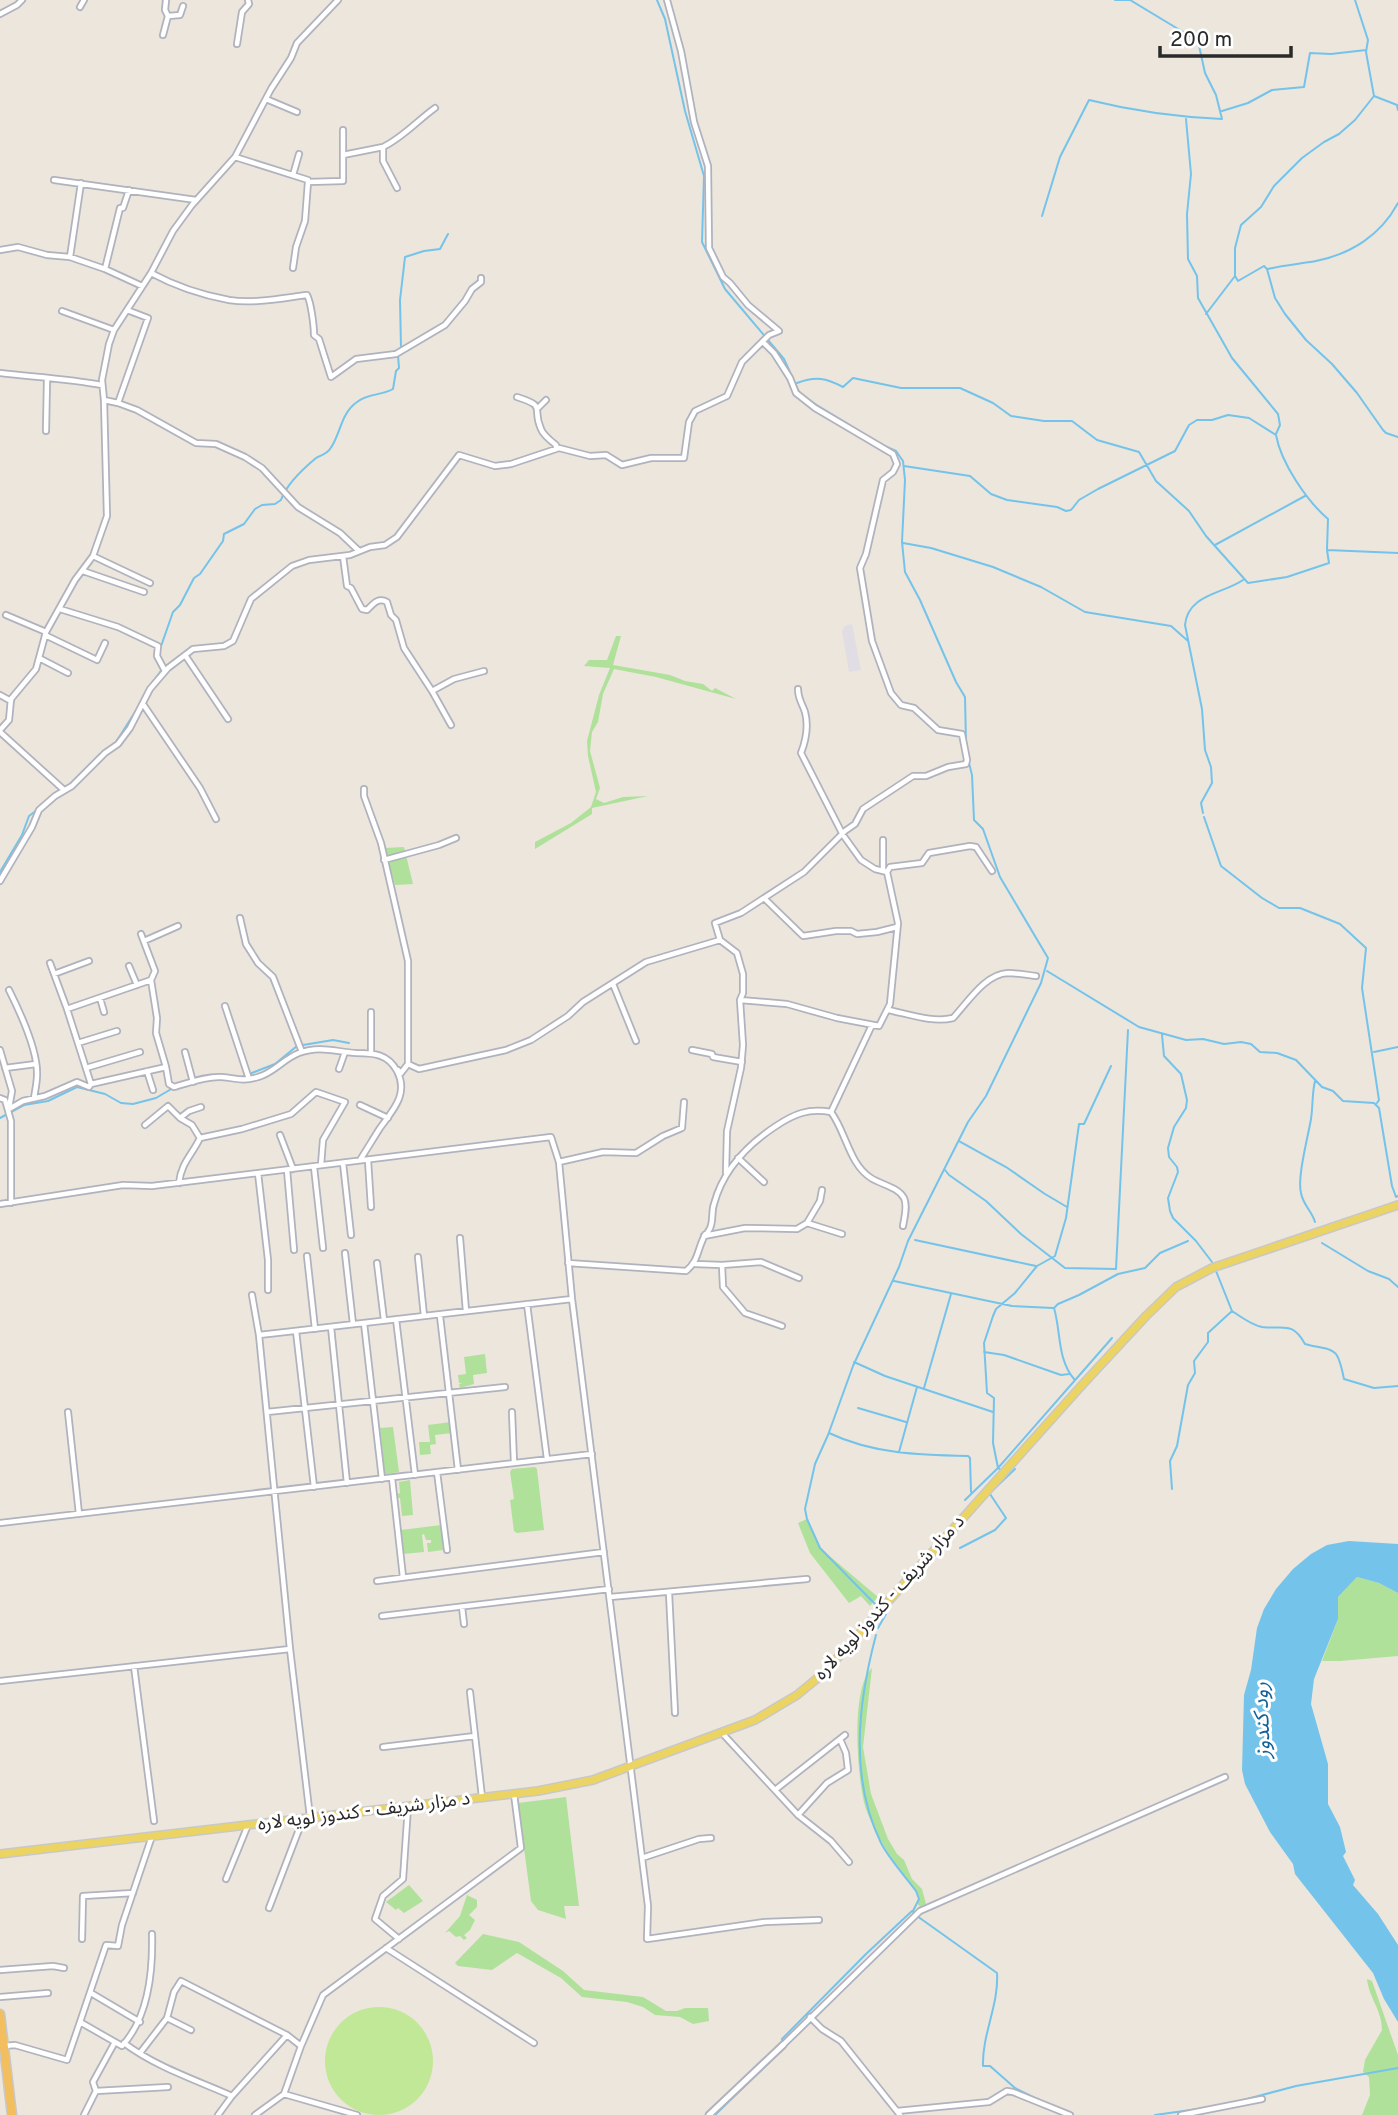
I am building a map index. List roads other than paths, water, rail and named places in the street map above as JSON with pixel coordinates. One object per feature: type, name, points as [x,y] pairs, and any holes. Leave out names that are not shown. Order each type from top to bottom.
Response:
[{"type":"highway","points":[[0,2014],[4,2078],[12,2115]]},
{"type":"main road","name":"د مزار شریف - کندوز لویه لاره","points":[[0,1854],[483,1798],[593,1780],[778,1708],[825,1672],[1092,1374],[1176,1287],[1212,1268],[1398,1205]]},
{"type":"street","points":[[0,14],[22,0]]},
{"type":"street","points":[[80,6],[84,0]]},
{"type":"street","points":[[163,35],[168,16],[165,10],[166,0]]},
{"type":"street","points":[[237,44],[242,12],[249,4],[248,0]]},
{"type":"street","points":[[65,790],[0,731],[9,720],[11,701],[36,669],[45,634],[93,556],[107,516],[102,385],[103,366],[114,330],[173,231],[235,157],[297,43],[338,0]]},
{"type":"street","points":[[0,881],[39,810],[118,744],[130,729],[150,690],[165,671],[193,649],[224,646],[233,641],[251,599],[292,566],[309,560],[343,556],[385,545],[397,537],[459,455],[495,466],[511,464],[556,449],[590,456],[606,455],[622,465],[651,458],[684,458],[689,422],[695,411],[727,396],[743,362],[769,335],[779,331],[748,305],[730,282],[723,278],[709,248],[708,166],[667,0]]},
{"type":"street","points":[[168,16],[180,15],[183,6]]},
{"type":"street","points":[[265,99],[297,112]]},
{"type":"street","points":[[343,155],[383,147],[397,140],[435,108]]},
{"type":"street","points":[[235,157],[308,182],[343,181],[343,130]]},
{"type":"street","points":[[383,147],[383,161],[397,188]]},
{"type":"street","points":[[293,175],[299,154]]},
{"type":"street","points":[[54,180],[197,200]]},
{"type":"street","points":[[293,268],[296,247],[305,221],[308,182]]},
{"type":"street","points":[[70,257],[81,183]]},
{"type":"street","points":[[105,268],[114,227],[129,190]]},
{"type":"street","points":[[0,250],[18,247],[47,255],[70,257],[105,268],[142,286]]},
{"type":"street","points":[[150,273],[172,284],[228,300],[267,300],[307,295],[314,335],[319,339],[331,377],[356,359],[396,354],[445,325],[472,289],[481,282],[481,278]]},
{"type":"street","points":[[118,402],[148,318],[127,310]]},
{"type":"street","points":[[62,311],[114,330]]},
{"type":"street","points":[[726,1173],[727,1131],[742,1062],[740,1000],[743,993],[743,974],[737,953],[720,940],[715,923],[765,899],[804,872],[855,824],[863,809],[913,776],[926,776],[948,767],[966,764],[962,734],[939,730],[914,708],[901,705],[891,693],[872,641],[860,568],[866,554],[883,480],[893,472],[897,464],[893,453],[815,408],[796,393],[774,353],[763,342]]},
{"type":"street","points":[[0,373],[47,379],[65,378],[102,385]]},
{"type":"street","points":[[46,431],[47,379]]},
{"type":"street","points":[[517,397],[534,402],[538,408],[541,430],[556,445],[556,449]]},
{"type":"street","points":[[104,400],[118,402],[196,443],[216,444],[245,457],[262,468],[298,508],[340,533],[359,551]]},
{"type":"street","points":[[538,408],[546,400]]},
{"type":"street","points":[[93,556],[150,583]]},
{"type":"street","points":[[343,556],[347,586],[351,588],[362,609],[367,610],[376,601],[387,602],[391,615],[396,620],[404,648],[451,725]]},
{"type":"street","points":[[83,571],[144,592]]},
{"type":"street","points":[[60,609],[118,627],[158,646],[157,656],[165,671]]},
{"type":"street","points":[[6,615],[97,660],[105,643]]},
{"type":"street","points":[[185,655],[228,719]]},
{"type":"street","points":[[39,658],[68,673]]},
{"type":"street","points":[[432,691],[454,679],[484,671]]},
{"type":"street","points":[[798,689],[807,737],[801,754],[843,835],[861,860],[875,869],[885,871],[890,867],[922,863],[929,853],[970,846],[976,848],[992,872]]},
{"type":"street","points":[[0,695],[11,701]]},
{"type":"street","points":[[143,704],[194,778],[216,818]]},
{"type":"street","points":[[364,789],[408,961],[408,1064],[401,1073],[396,1069]]},
{"type":"street","points":[[384,860],[456,838]]},
{"type":"street","points":[[740,1000],[788,1004],[879,1026],[890,1004],[897,927],[885,871],[883,840]]},
{"type":"street","points":[[765,899],[803,936],[835,931],[851,931],[857,934],[897,927]]},
{"type":"street","points":[[240,918],[246,944],[258,963],[273,977],[302,1052]]},
{"type":"street","points":[[144,941],[178,926]]},
{"type":"street","points":[[141,934],[155,971],[151,980],[157,1018],[156,1034],[171,1086],[220,1077],[241,1082],[273,1072],[288,1059],[302,1052],[327,1048],[371,1053],[392,1062],[402,1080],[402,1091],[396,1107],[360,1161]]},
{"type":"street","points":[[408,1064],[419,1069],[506,1050],[541,1034],[583,1002],[657,957],[720,940]]},
{"type":"street","points":[[54,974],[89,961]]},
{"type":"street","points":[[50,963],[91,1084]]},
{"type":"street","points":[[130,966],[136,985]]},
{"type":"street","points":[[888,1010],[935,1020],[953,1018],[995,976],[1007,973],[1036,976]]},
{"type":"street","points":[[67,1009],[151,980]]},
{"type":"street","points":[[613,984],[636,1041]]},
{"type":"street","points":[[9,990],[36,1064],[34,1098]]},
{"type":"street","points":[[100,998],[104,1012]]},
{"type":"street","points":[[225,1006],[249,1079]]},
{"type":"street","points":[[371,1012],[371,1053]]},
{"type":"street","points":[[831,1112],[872,1025]]},
{"type":"street","points":[[78,1043],[117,1031]]},
{"type":"street","points":[[692,1050],[742,1062]]},
{"type":"street","points":[[0,1051],[12,1091],[9,1109],[11,1203]]},
{"type":"street","points":[[86,1068],[140,1052]]},
{"type":"street","points":[[185,1052],[193,1082]]},
{"type":"street","points":[[339,1069],[345,1052]]},
{"type":"street","points":[[5,1068],[36,1064]]},
{"type":"street","points":[[9,1109],[77,1082],[89,1087],[91,1084],[166,1067]]},
{"type":"street","points":[[147,1071],[153,1090]]},
{"type":"street","points":[[200,1138],[291,1114],[316,1092],[345,1102],[323,1140],[321,1165]]},
{"type":"street","points":[[0,1098],[5,1100],[9,1109]]},
{"type":"street","points":[[559,1162],[603,1152],[636,1153],[682,1128],[684,1102]]},
{"type":"street","points":[[360,1105],[388,1118]]},
{"type":"street","points":[[145,1125],[169,1107],[192,1125],[200,1138]]},
{"type":"street","points":[[180,1118],[201,1107]]},
{"type":"street","points":[[568,1262],[686,1271],[695,1264],[703,1236],[709,1230],[713,1205],[726,1173],[764,1133],[795,1114],[810,1110],[831,1112],[861,1168],[904,1198],[906,1207],[903,1226]]},
{"type":"street","points":[[280,1135],[290,1170],[294,1250]]},
{"type":"street","points":[[179,1183],[181,1166],[192,1155],[200,1138]]},
{"type":"street","points":[[0,1205],[123,1185],[152,1186],[551,1138],[559,1162],[572,1298],[648,1906],[648,1939],[765,1922],[819,1920]]},
{"type":"street","points":[[738,1158],[764,1182]]},
{"type":"street","points":[[368,1160],[371,1207]]},
{"type":"street","points":[[343,1163],[351,1235]]},
{"type":"street","points":[[314,1167],[323,1248]]},
{"type":"street","points":[[258,1172],[268,1260],[268,1290]]},
{"type":"street","points":[[703,1236],[746,1228],[797,1229],[807,1223],[820,1201],[822,1190]]},
{"type":"street","points":[[807,1223],[842,1234]]},
{"type":"street","points":[[460,1238],[466,1311]]},
{"type":"street","points":[[345,1253],[353,1324]]},
{"type":"street","points":[[307,1256],[315,1329]]},
{"type":"street","points":[[418,1257],[424,1316]]},
{"type":"street","points":[[695,1264],[761,1262],[799,1278]]},
{"type":"street","points":[[377,1263],[384,1320]]},
{"type":"street","points":[[722,1265],[723,1287],[745,1313],[782,1326]]},
{"type":"street","points":[[252,1295],[259,1335],[307,1818],[269,1908]]},
{"type":"street","points":[[259,1335],[440,1316],[572,1298]]},
{"type":"street","points":[[527,1304],[547,1460]]},
{"type":"street","points":[[440,1316],[458,1470]]},
{"type":"street","points":[[396,1319],[415,1475]]},
{"type":"street","points":[[364,1323],[382,1479]]},
{"type":"street","points":[[331,1327],[346,1483]]},
{"type":"street","points":[[296,1331],[314,1487]]},
{"type":"street","points":[[267,1412],[505,1387]]},
{"type":"street","points":[[68,1412],[79,1514]]},
{"type":"street","points":[[512,1412],[514,1463]]},
{"type":"street","points":[[0,1523],[592,1454]]},
{"type":"street","points":[[438,1472],[447,1550]]},
{"type":"street","points":[[392,1478],[403,1577]]},
{"type":"street","points":[[377,1581],[604,1552]]},
{"type":"street","points":[[610,1597],[807,1579]]},
{"type":"street","points":[[382,1616],[609,1590]]},
{"type":"street","points":[[669,1593],[675,1713]]},
{"type":"street","points":[[462,1607],[464,1625]]},
{"type":"street","points":[[0,1681],[290,1648]]},
{"type":"street","points":[[134,1666],[154,1821]]},
{"type":"street","points":[[470,1692],[483,1798]]},
{"type":"street","points":[[722,1732],[798,1815],[831,1841],[849,1862]]},
{"type":"street","points":[[383,1747],[475,1736]]},
{"type":"street","points":[[775,1790],[842,1737],[848,1770],[827,1783],[798,1815]]},
{"type":"street","points":[[709,2115],[920,1911],[1225,1777]]},
{"type":"street","points":[[255,2115],[284,2094],[323,1995],[521,1848],[514,1794]]},
{"type":"street","points":[[399,1939],[375,1919],[383,1896],[403,1879],[408,1806]]},
{"type":"street","points":[[226,1879],[248,1825]]},
{"type":"street","points":[[4,2046],[15,2045],[67,2060],[106,1945],[118,1946],[122,1925],[152,1836]]},
{"type":"street","points":[[642,1858],[699,1839],[711,1838]]},
{"type":"street","points":[[82,1939],[83,1896],[133,1893]]},
{"type":"street","points":[[80,2022],[122,2046],[140,2022],[153,1957],[152,1934]]},
{"type":"street","points":[[386,1948],[534,2043]]},
{"type":"street","points":[[0,1970],[53,1966],[64,1968]]},
{"type":"street","points":[[140,2053],[167,2018],[174,1992],[180,1982],[184,1981],[287,2035],[301,2046]]},
{"type":"street","points":[[0,1997],[48,1993]]},
{"type":"street","points":[[91,1993],[140,2022]]},
{"type":"street","points":[[810,2017],[822,2029],[841,2041],[898,2113],[989,2102],[1007,2091],[1070,2115]]},
{"type":"street","points":[[167,2018],[191,2030]]},
{"type":"street","points":[[218,2115],[287,2035]]},
{"type":"street","points":[[84,2115],[96,2091],[93,2082],[115,2042]]},
{"type":"street","points":[[124,2043],[232,2096]]},
{"type":"street","points":[[96,2091],[168,2087]]},
{"type":"street","points":[[284,2094],[357,2115]]},
{"type":"street","points":[[1181,2115],[1262,2099]]},
{"type":"water","name":"رود کندوز","points":[[1349,1541],[1398,1544],[1398,1593],[1379,1583],[1357,1577],[1338,1597],[1338,1619],[1314,1679],[1311,1704],[1328,1764],[1328,1804],[1340,1827],[1346,1852],[1343,1856],[1355,1880],[1353,1885],[1378,1914],[1398,1945],[1398,2022],[1373,1973],[1295,1874],[1293,1864],[1270,1832],[1245,1784],[1242,1770],[1244,1695],[1251,1670],[1257,1628],[1264,1609],[1293,1569],[1311,1554],[1327,1545]]},
{"type":"waterway","points":[[657,0],[665,19],[685,111],[704,176],[702,242],[725,289],[784,359],[799,392]]},
{"type":"waterway","points":[[1042,216],[1060,157],[1089,100],[1155,113],[1222,119],[1216,95],[1205,73],[1198,41],[1130,0],[1115,0]]},
{"type":"waterway","points":[[1355,0],[1368,40],[1366,52],[1374,96],[1397,105],[1398,110]]},
{"type":"waterway","points":[[1222,111],[1248,103],[1272,90],[1304,87],[1310,53],[1331,54],[1366,50]]},
{"type":"waterway","points":[[1235,276],[1235,248],[1241,225],[1261,207],[1274,186],[1302,158],[1339,134],[1355,120],[1374,96]]},
{"type":"waterway","points":[[1186,119],[1191,174],[1187,214],[1188,259],[1197,276],[1198,298],[1232,358],[1278,414],[1280,425],[1276,434]]},
{"type":"waterway","points":[[1268,269],[1329,258],[1353,248],[1374,234],[1398,203]]},
{"type":"waterway","points":[[401,348],[400,300],[405,257],[440,249],[448,234]]},
{"type":"waterway","points":[[1206,314],[1235,276],[1238,281],[1264,266],[1275,298],[1285,314],[1357,393],[1383,430],[1398,437]]},
{"type":"waterway","points":[[160,649],[173,612],[180,605],[194,578],[200,574],[223,541],[224,534],[244,524],[255,509],[281,500],[301,472],[316,458],[329,451],[351,407],[366,397],[393,389],[399,368],[398,356]]},
{"type":"waterway","points":[[797,383],[821,379],[843,387],[853,378],[901,388],[960,388],[993,403],[1011,416],[1044,421],[1072,421],[1097,440],[1139,452],[1156,481],[1189,511],[1206,536],[1248,583],[1287,577],[1329,563],[1327,550],[1398,553]]},
{"type":"waterway","points":[[809,400],[866,436]]},
{"type":"waterway","points":[[904,466],[970,476],[991,494],[1007,500],[1057,507],[1066,511],[1098,489],[1175,451],[1189,425],[1197,420],[1212,420],[1228,415],[1249,418],[1276,435],[1283,457],[1296,481],[1328,519],[1327,549]]},
{"type":"waterway","points":[[880,444],[896,451],[903,461],[905,480],[902,542],[905,572],[965,697],[966,743]]},
{"type":"waterway","points":[[1215,545],[1305,496]]},
{"type":"waterway","points":[[903,543],[931,548],[993,567],[1041,587],[1085,612],[1171,626],[1188,641]]},
{"type":"waterway","points":[[1203,813],[1201,803],[1212,783],[1211,767],[1205,750],[1202,709],[1185,625],[1188,615],[1199,601],[1243,580]]},
{"type":"waterway","points":[[150,686],[163,668]]},
{"type":"waterway","points":[[57,792],[70,784],[116,742],[137,709]]},
{"type":"waterway","points":[[875,1604],[820,1548],[807,1519],[805,1509],[815,1464],[853,1366],[899,1267],[908,1241],[968,1122],[986,1096],[1041,983],[1048,958],[1000,877],[983,829],[974,820],[969,763]]},
{"type":"waterway","points":[[0,872],[22,835],[29,816],[37,810]]},
{"type":"waterway","points":[[1204,817],[1221,866],[1279,908],[1300,908],[1340,924],[1366,948],[1362,988],[1379,1100],[1377,1103]]},
{"type":"waterway","points":[[1047,971],[1139,1027],[1186,1040],[1251,1044],[1260,1052],[1277,1053],[1296,1060],[1322,1087],[1333,1091],[1343,1101],[1374,1103],[1379,1108],[1392,1186],[1396,1197],[1398,1196]]},
{"type":"waterway","points":[[1116,1269],[1128,1030]]},
{"type":"waterway","points":[[1162,1035],[1164,1056],[1181,1074],[1187,1100],[1186,1108],[1174,1127],[1168,1148],[1169,1157],[1178,1172],[1168,1198],[1170,1211],[1173,1218],[1212,1262]]},
{"type":"waterway","points":[[239,1078],[275,1064],[297,1046],[333,1040],[349,1043]]},
{"type":"waterway","points":[[1374,1052],[1398,1047]]},
{"type":"waterway","points":[[1001,1470],[998,1468],[993,1443],[994,1398],[987,1393],[984,1343],[996,1309],[1015,1293],[1037,1266],[1055,1256],[1066,1218],[1079,1124],[1084,1124],[1111,1066]]},
{"type":"waterway","points":[[1315,1081],[1300,1186],[1315,1222]]},
{"type":"waterway","points":[[0,1118],[24,1105],[48,1101],[77,1087],[105,1094],[121,1103],[133,1104],[156,1098],[173,1088]]},
{"type":"waterway","points":[[959,1141],[1006,1167],[1067,1207]]},
{"type":"waterway","points":[[945,1170],[1065,1268],[1116,1269]]},
{"type":"waterway","points":[[915,1240],[1036,1266]]},
{"type":"waterway","points":[[1074,1379],[1062,1354],[1054,1308],[1118,1274],[1145,1268],[1160,1253],[1188,1241]]},
{"type":"waterway","points":[[1322,1243],[1368,1271],[1389,1279],[1398,1287]]},
{"type":"waterway","points":[[1216,1271],[1232,1311],[1246,1320],[1262,1327],[1291,1329],[1305,1344],[1333,1351],[1339,1360],[1344,1379],[1374,1388],[1398,1386]]},
{"type":"waterway","points":[[894,1281],[1012,1306],[1053,1308]]},
{"type":"waterway","points":[[924,1388],[951,1294]]},
{"type":"waterway","points":[[1172,1489],[1170,1461],[1177,1446],[1188,1385],[1195,1373],[1194,1361],[1208,1342],[1208,1333],[1232,1311]]},
{"type":"waterway","points":[[965,1500],[998,1468],[1112,1338]]},
{"type":"waterway","points":[[984,1352],[1004,1355],[1061,1375],[1069,1374]]},
{"type":"waterway","points":[[854,1362],[885,1376],[993,1412]]},
{"type":"waterway","points":[[899,1452],[917,1387]]},
{"type":"waterway","points":[[858,1408],[906,1422]]},
{"type":"waterway","points":[[829,1433],[880,1449],[915,1454],[968,1456],[971,1492]]},
{"type":"waterway","points":[[993,1490],[1015,1469]]},
{"type":"waterway","points":[[960,1548],[995,1530],[1006,1518],[990,1494]]},
{"type":"waterway","points":[[878,1628],[886,1614],[884,1612]]},
{"type":"waterway","points":[[876,1635],[861,1713],[864,1792],[881,1843],[916,1891],[919,1899],[914,1913]]},
{"type":"waterway","points":[[782,2043],[782,2039],[912,1911]]},
{"type":"waterway","points":[[917,1916],[997,1973],[996,1997],[985,2042],[983,2066],[990,2066],[1015,2088],[1043,2102]]},
{"type":"waterway","points":[[716,2114],[784,2048]]},
{"type":"waterway","points":[[1232,2103],[1296,2086],[1398,2068]]},
{"type":"waterway","points":[[1155,2115],[1205,2108]]}]
